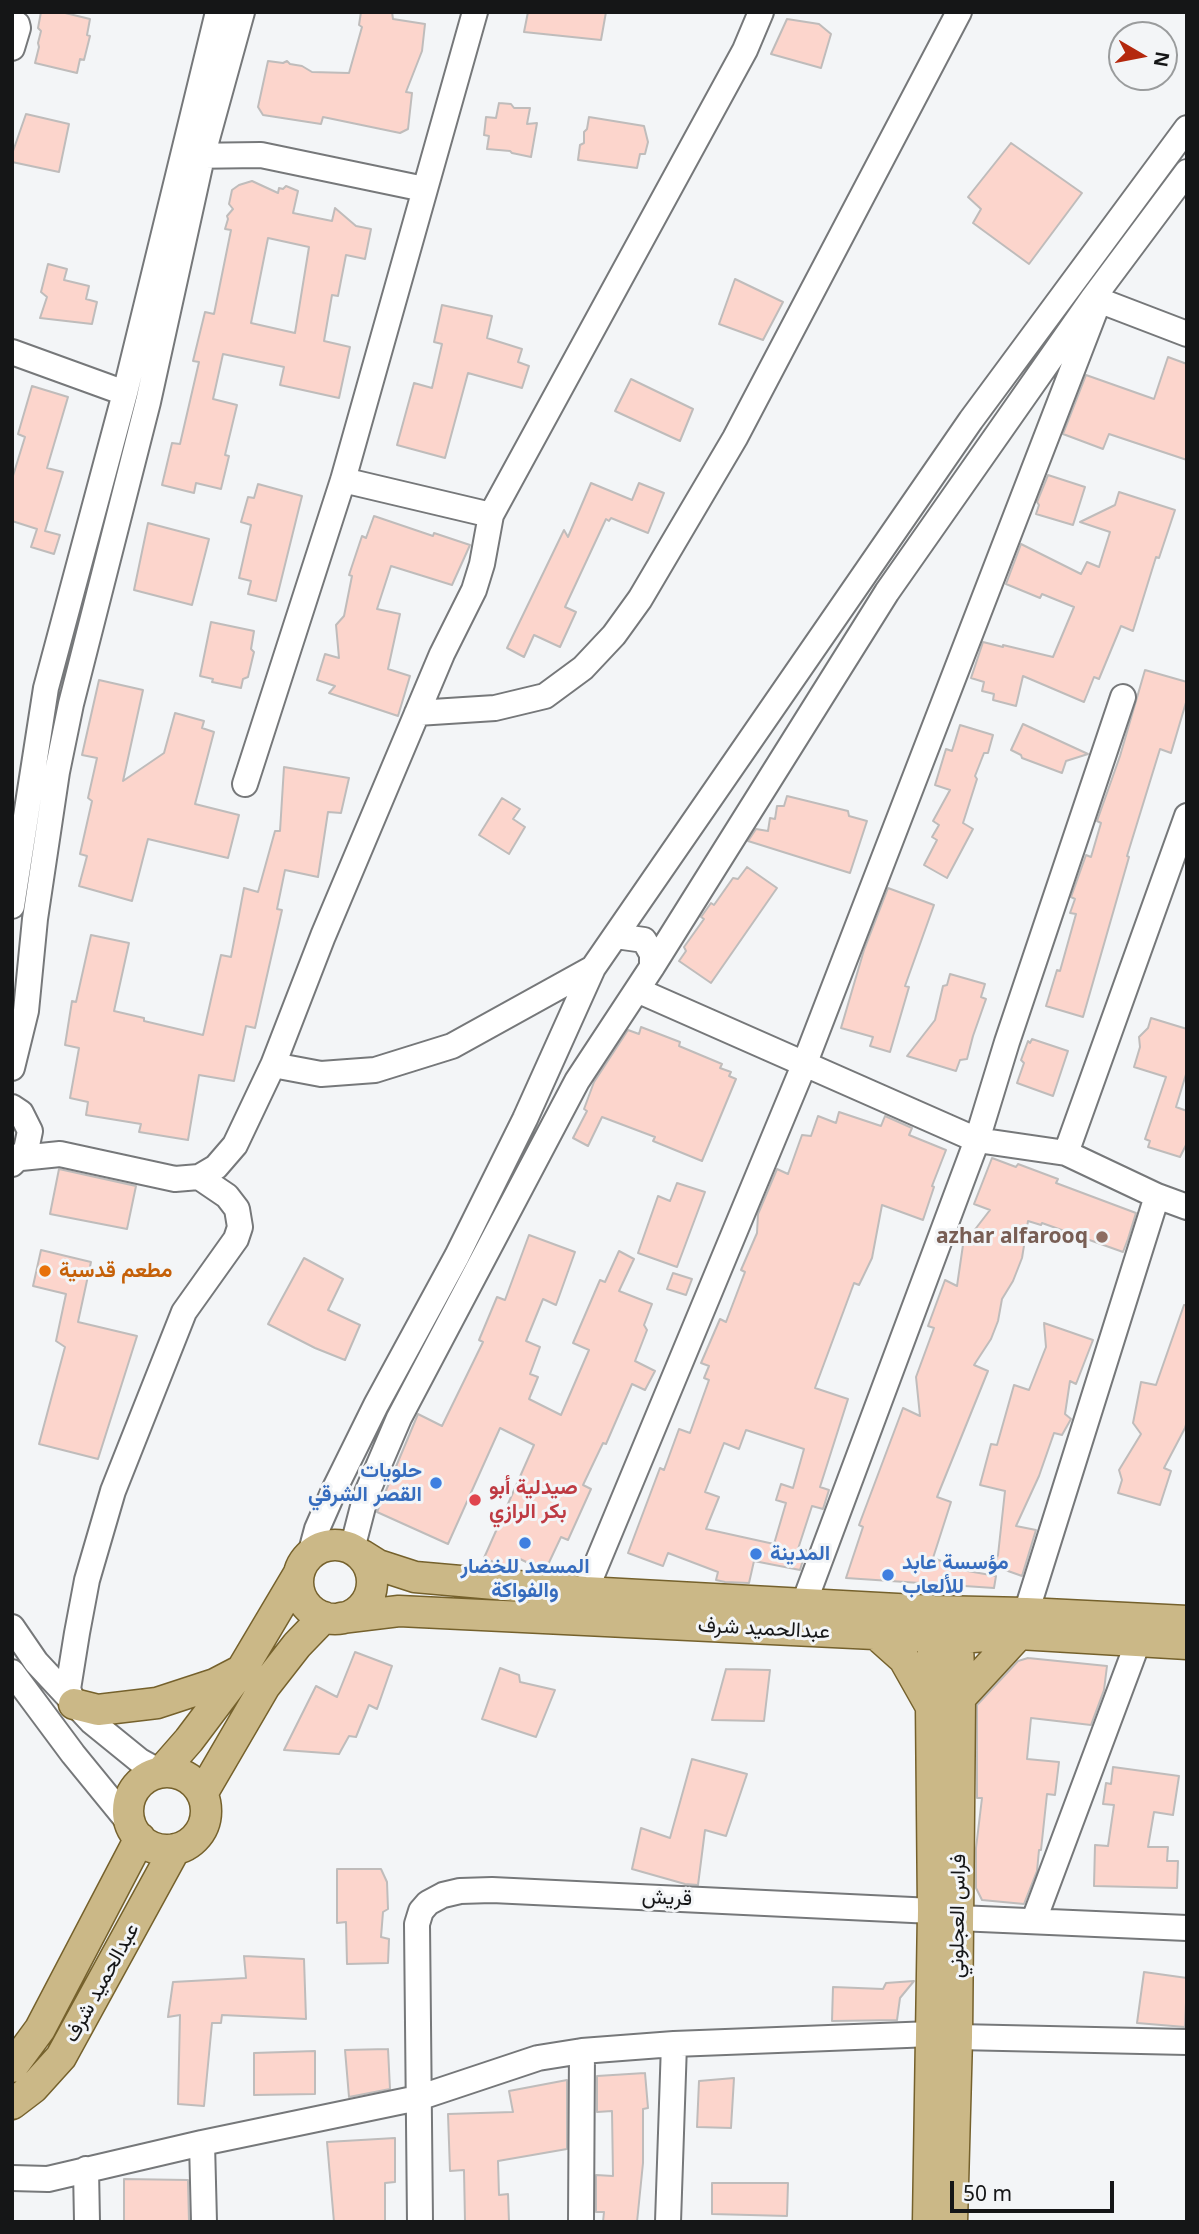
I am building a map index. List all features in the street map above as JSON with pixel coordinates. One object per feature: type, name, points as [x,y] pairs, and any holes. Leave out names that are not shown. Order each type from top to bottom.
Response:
[{"type":"main road","points":[[160,1772],[203,1723],[242,1671],[304,1565],[319,1548],[330,1545],[357,1552],[368,1565],[372,1587],[361,1608],[352,1614],[333,1617],[297,1645],[265,1686],[202,1794]]},
{"type":"main road","name":"عبدالحميد شرف","points":[[357,1552],[387,1569],[415,1577],[585,1592],[804,1603],[945,1624]]},
{"type":"main road","points":[[304,1565],[302,1596],[307,1605],[333,1617]]},
{"type":"main road","name":"عبدالحميد شرف","points":[[333,1617],[399,1611],[876,1634],[945,1624],[1187,1621]]},
{"type":"main road","points":[[960,1698],[1023,1623]]},
{"type":"main road","name":"عبدالحميد شرف","points":[[1023,1623],[1138,1642],[1187,1644]]},
{"type":"main road","name":"فراس العجلوني","points":[[945,1624],[960,1698],[945,1914],[944,2036],[952,2222]]},
{"type":"main road","name":"فراس العجلوني","points":[[945,1624],[931,1706],[945,1914]]},
{"type":"main road","points":[[876,1634],[904,1659],[931,1706]]},
{"type":"main road","points":[[74,1704],[98,1710],[157,1703],[215,1684],[242,1671]]},
{"type":"main road","points":[[160,1772],[181,1774],[197,1786],[202,1794],[205,1803],[204,1823],[193,1840],[176,1849],[156,1848],[135,1831],[128,1814],[133,1792],[149,1776],[160,1772]]},
{"type":"main road","name":"عبدالحميد شرف","points":[[12,2067],[40,2029],[118,1882],[135,1831]]},
{"type":"main road","name":"عبدالحميد شرف","points":[[12,2104],[33,2088],[61,2057],[176,1849]]},
{"type":"main road","points":[[118,1882],[136,1885],[150,1897]]},
{"type":"main road","name":"فراس العجلوني","points":[[928,2222],[944,2036]]},
{"type":"street","points":[[12,1068],[26,1011],[35,919],[57,772],[71,705],[148,402],[218,12]]},
{"type":"street","points":[[12,906],[46,688],[191,156],[242,12]]},
{"type":"street","points":[[245,784],[343,480],[475,12]]},
{"type":"street","points":[[16,1161],[60,1153],[175,1179],[199,1177],[216,1167],[235,1145],[273,1065],[329,923],[442,654],[474,590],[491,515],[745,50],[761,12]]},
{"type":"street","points":[[417,713],[495,708],[545,696],[583,668],[614,635],[640,599],[735,438],[959,12]]},
{"type":"street","points":[[12,21],[18,28],[12,48]]},
{"type":"street","points":[[304,1565],[358,1440],[463,1243],[531,1107],[593,968],[971,420],[1187,128]]},
{"type":"street","points":[[191,156],[261,155],[424,189]]},
{"type":"street","points":[[357,1552],[366,1496],[399,1418],[577,1081],[652,967],[887,592],[1187,172]]},
{"type":"street","points":[[1096,299],[1187,334]]},
{"type":"street","points":[[585,1592],[804,1065],[1096,299]]},
{"type":"street","points":[[12,352],[125,393]]},
{"type":"street","points":[[343,480],[491,515]]},
{"type":"street","points":[[804,1603],[977,1140],[1007,1042],[1123,697]]},
{"type":"street","points":[[1066,1153],[1187,816]]},
{"type":"street","points":[[616,936],[644,940],[652,954],[652,967]]},
{"type":"street","points":[[273,1065],[321,1074],[375,1070],[452,1046],[593,968]]},
{"type":"street","points":[[637,990],[977,1140],[1066,1153],[1157,1196],[1187,1207]]},
{"type":"street","points":[[579,1000],[582,1010],[595,1020],[617,1021]]},
{"type":"street","points":[[12,1107],[21,1113],[30,1130],[60,1153]]},
{"type":"street","points":[[16,1161],[26,1150],[30,1130]]},
{"type":"street","points":[[74,1704],[68,1689],[77,1633],[87,1580],[113,1491],[184,1312],[236,1239],[240,1227],[237,1209],[227,1196],[199,1177]]},
{"type":"street","points":[[1023,1623],[1157,1196]]},
{"type":"street","points":[[12,1628],[36,1662],[107,1737],[139,1761],[160,1772]]},
{"type":"street","points":[[1034,1920],[1138,1642]]},
{"type":"street","points":[[12,1672],[135,1831]]},
{"type":"street","name":"قريش","points":[[418,2098],[417,1924],[421,1911],[428,1903],[443,1895],[460,1891],[492,1890],[1187,1928]]},
{"type":"street","points":[[12,2178],[48,2179],[202,2143],[418,2098],[538,2058],[582,2051],[674,2044],[944,2036],[1187,2042]]},
{"type":"street","points":[[668,2222],[674,2044]]},
{"type":"street","points":[[582,2051],[582,2222]]},
{"type":"street","points":[[418,2098],[420,2222]]},
{"type":"street","points":[[202,2143],[204,2222]]},
{"type":"street","points":[[86,2169],[88,2222]]},
{"type":"building","points":[[41,12],[61,12],[90,19],[87,35],[90,36],[84,60],[80,59],[77,73],[35,63],[41,31],[38,28]]},
{"type":"building","points":[[361,12],[392,12],[393,19],[425,24],[422,51],[406,92],[412,93],[408,129],[400,133],[323,117],[321,124],[263,115],[258,107],[268,61],[287,61],[312,72],[349,73],[362,27],[359,25]]},
{"type":"building","points":[[528,12],[606,12],[601,40],[524,32]]},
{"type":"building","points":[[787,19],[819,24],[831,34],[821,68],[771,54]]},
{"type":"building","points":[[499,103],[511,104],[514,108],[530,108],[527,124],[537,123],[531,157],[510,151],[487,149],[489,136],[484,135],[486,117],[496,118]]},
{"type":"building","points":[[26,114],[69,124],[59,172],[12,162],[12,154]]},
{"type":"building","points":[[589,117],[644,126],[648,142],[645,154],[640,154],[637,168],[578,160]]},
{"type":"building","points":[[1011,143],[1082,193],[1029,264],[973,223],[981,209],[968,197]]},
{"type":"building","points":[[252,181],[278,193],[279,188],[286,186],[298,191],[293,213],[332,221],[335,208],[356,226],[371,229],[365,259],[346,255],[338,296],[332,295],[324,341],[350,347],[339,398],[280,385],[284,367],[223,354],[213,399],[237,405],[225,455],[229,456],[221,489],[196,483],[194,493],[162,485],[172,443],[180,444],[199,362],[193,361],[205,312],[214,314],[231,230],[225,229],[227,216],[233,209],[229,204],[232,190]],"holes":[[[268,238],[309,247],[295,333],[251,323]]]},
{"type":"building","points":[[48,264],[67,269],[64,280],[89,286],[86,299],[97,302],[92,324],[40,318],[47,297],[41,292]]},
{"type":"building","points":[[735,279],[783,302],[763,340],[719,324]]},
{"type":"building","points":[[442,305],[492,316],[487,338],[522,349],[518,362],[529,366],[522,388],[468,373],[445,458],[397,445],[414,383],[432,388],[442,344],[434,342]]},
{"type":"building","points":[[1168,357],[1187,364],[1187,460],[1109,434],[1103,449],[1063,434],[1086,375],[1154,399]]},
{"type":"building","points":[[631,379],[693,409],[680,441],[615,411]]},
{"type":"building","points":[[32,386],[68,397],[47,468],[63,472],[45,531],[60,535],[54,554],[31,547],[37,529],[12,521],[12,479],[25,437],[18,434]]},
{"type":"building","points":[[1048,475],[1085,487],[1073,525],[1036,514],[1039,505],[1037,502]]},
{"type":"building","points":[[591,483],[632,500],[639,483],[664,493],[648,533],[611,518],[609,521],[606,519],[565,607],[576,612],[560,647],[534,635],[524,657],[507,648],[564,530],[568,537]]},
{"type":"building","points":[[258,484],[302,496],[276,601],[248,594],[251,581],[239,578],[251,525],[241,522],[248,497],[254,498]]},
{"type":"building","points":[[1119,492],[1175,510],[1159,558],[1156,557],[1133,631],[1121,626],[1099,679],[1094,677],[1084,702],[1023,676],[1016,706],[993,700],[994,694],[982,691],[984,682],[971,678],[983,642],[1053,657],[1074,607],[1042,594],[1040,598],[1006,584],[1021,544],[1081,574],[1087,562],[1099,567],[1110,532],[1080,522],[1115,505]]},
{"type":"building","points":[[374,516],[470,545],[452,585],[391,566],[377,609],[400,614],[388,669],[410,676],[398,716],[329,693],[335,686],[317,680],[325,654],[339,658],[336,625],[344,616],[352,576],[349,575],[362,536],[366,538]]},
{"type":"building","points":[[148,523],[209,539],[192,605],[134,590]]},
{"type":"building","points":[[211,622],[254,631],[251,649],[254,652],[248,677],[243,679],[241,688],[212,682],[213,679],[200,676]]},
{"type":"building","points":[[1145,670],[1187,682],[1187,699],[1171,753],[1160,749],[1127,856],[1129,857],[1083,1017],[1046,1006],[1057,970],[1060,971],[1076,914],[1070,913],[1075,899],[1071,897],[1086,855],[1091,857],[1101,823],[1097,821],[1120,756]]},
{"type":"building","points":[[99,680],[143,690],[123,781],[164,753],[175,713],[204,721],[202,728],[214,732],[195,804],[239,815],[228,858],[148,839],[132,901],[79,886],[87,856],[80,854],[92,801],[88,798],[97,758],[82,755]]},
{"type":"building","points":[[1023,724],[1088,754],[1066,761],[1062,773],[1022,758],[1011,750]]},
{"type":"building","points":[[960,725],[993,735],[988,753],[984,753],[975,776],[977,779],[963,823],[973,829],[947,878],[924,865],[937,840],[932,837],[939,825],[933,821],[950,790],[935,785],[946,749],[952,751]]},
{"type":"building","points":[[284,767],[349,778],[341,813],[328,812],[318,877],[285,870],[277,909],[282,910],[255,1028],[246,1026],[234,1081],[199,1075],[188,1140],[139,1132],[141,1124],[86,1115],[88,1102],[70,1098],[79,1048],[65,1045],[72,1001],[76,1002],[91,935],[129,943],[114,1011],[203,1035],[221,955],[231,957],[244,888],[258,892],[275,831],[280,831]]},
{"type":"building","points":[[787,796],[848,811],[849,816],[867,821],[850,873],[748,841],[756,829],[768,831],[770,818],[775,819],[777,806],[784,806]]},
{"type":"building","points":[[502,798],[520,809],[513,819],[525,827],[509,854],[479,835]]},
{"type":"building","points":[[747,867],[777,888],[711,983],[679,961],[686,951],[684,947],[704,919],[701,917],[711,903],[714,905],[733,878],[738,879]]},
{"type":"building","points":[[888,888],[934,905],[905,986],[909,987],[890,1052],[870,1046],[873,1037],[841,1028],[864,950]]},
{"type":"building","points":[[950,974],[985,984],[981,997],[986,999],[967,1059],[960,1060],[956,1071],[907,1056],[935,1020],[943,986],[947,985]]},
{"type":"building","points":[[1151,1018],[1187,1029],[1187,1071],[1176,1107],[1187,1111],[1187,1143],[1180,1157],[1148,1147],[1150,1141],[1145,1139],[1166,1077],[1134,1067],[1140,1047],[1139,1037],[1148,1028]]},
{"type":"building","points":[[641,1027],[680,1042],[679,1046],[722,1064],[720,1068],[731,1072],[729,1076],[736,1079],[702,1161],[653,1141],[655,1137],[602,1117],[588,1146],[573,1138],[587,1111],[584,1109],[594,1082],[628,1030],[639,1034]]},
{"type":"building","points":[[1032,1039],[1068,1051],[1053,1096],[1017,1083],[1024,1063],[1021,1060],[1028,1041],[1030,1043]]},
{"type":"building","points":[[839,1112],[881,1126],[885,1116],[912,1128],[909,1135],[946,1150],[923,1220],[882,1205],[872,1258],[859,1285],[854,1283],[815,1388],[848,1399],[820,1487],[829,1490],[823,1509],[812,1506],[798,1549],[806,1550],[800,1570],[754,1561],[749,1583],[725,1582],[716,1580],[718,1572],[668,1553],[663,1566],[628,1553],[660,1468],[664,1470],[679,1429],[690,1433],[709,1380],[704,1378],[709,1366],[701,1363],[720,1319],[726,1322],[745,1272],[741,1270],[757,1233],[758,1214],[777,1169],[788,1174],[802,1135],[811,1136],[818,1116],[836,1123]],"holes":[[[746,1430],[804,1449],[793,1488],[781,1484],[776,1500],[786,1503],[774,1544],[706,1529],[719,1497],[705,1492],[724,1443],[739,1449]]]},
{"type":"building","points":[[992,1158],[1016,1167],[1018,1164],[1058,1179],[1056,1183],[1136,1213],[1128,1239],[1123,1252],[1042,1223],[1041,1225],[1028,1221],[1022,1258],[1002,1299],[991,1339],[974,1365],[988,1371],[937,1497],[951,1502],[933,1558],[952,1565],[951,1568],[996,1576],[994,1588],[846,1578],[863,1527],[859,1525],[903,1408],[920,1416],[916,1377],[934,1328],[928,1326],[945,1280],[957,1286],[963,1245],[990,1210],[974,1204]]},
{"type":"building","points":[[59,1169],[136,1186],[127,1229],[50,1214]]},
{"type":"building","points":[[677,1183],[705,1192],[677,1267],[638,1253],[658,1196],[670,1201]]},
{"type":"building","points":[[529,1235],[575,1252],[556,1305],[543,1299],[526,1341],[540,1347],[530,1374],[538,1377],[529,1399],[561,1415],[589,1350],[573,1343],[600,1280],[605,1282],[619,1251],[634,1259],[619,1291],[652,1304],[644,1325],[647,1330],[635,1361],[655,1371],[645,1390],[632,1384],[606,1444],[603,1443],[583,1485],[591,1489],[568,1540],[561,1537],[545,1571],[518,1558],[508,1568],[484,1558],[534,1445],[500,1428],[448,1544],[377,1512],[418,1414],[442,1426],[483,1342],[479,1340],[497,1297],[505,1300]]},
{"type":"building","points":[[41,1250],[91,1262],[78,1322],[137,1336],[98,1459],[39,1444],[65,1347],[56,1341],[66,1294],[33,1286]]},
{"type":"building","points":[[304,1258],[343,1279],[328,1310],[360,1325],[345,1360],[268,1324]]},
{"type":"building","points":[[673,1273],[692,1279],[686,1295],[667,1289]]},
{"type":"building","points":[[1184,1305],[1187,1305],[1187,1421],[1164,1468],[1171,1471],[1160,1505],[1118,1493],[1122,1480],[1119,1470],[1141,1434],[1133,1423],[1141,1382],[1156,1385]]},
{"type":"building","points":[[1044,1323],[1093,1340],[1076,1384],[1070,1381],[1065,1414],[1071,1419],[1062,1435],[1054,1433],[1039,1476],[1016,1526],[1036,1530],[1022,1576],[994,1566],[998,1555],[1005,1491],[980,1485],[991,1444],[997,1445],[1014,1385],[1029,1390],[1046,1347]]},
{"type":"building","points":[[355,1652],[392,1666],[377,1709],[369,1705],[356,1737],[349,1736],[339,1754],[284,1750],[316,1686],[337,1697]]},
{"type":"building","points":[[1028,1658],[1107,1666],[1104,1690],[1091,1725],[1031,1718],[1027,1759],[1059,1762],[1055,1795],[1047,1794],[1037,1871],[1024,1904],[982,1900],[976,1888],[976,1848],[982,1798],[977,1798],[977,1705],[1018,1661]]},
{"type":"building","points":[[500,1668],[519,1675],[520,1682],[555,1690],[536,1737],[482,1719]]},
{"type":"building","points":[[726,1669],[770,1670],[764,1721],[712,1720]]},
{"type":"building","points":[[692,1759],[747,1774],[726,1836],[705,1830],[698,1885],[632,1869],[641,1828],[670,1838]]},
{"type":"building","points":[[1113,1767],[1179,1776],[1173,1815],[1154,1812],[1148,1847],[1168,1847],[1167,1861],[1178,1861],[1177,1888],[1094,1886],[1095,1845],[1108,1846],[1114,1805],[1103,1804],[1106,1783],[1111,1784]]},
{"type":"building","points":[[337,1869],[381,1869],[387,1882],[388,1909],[383,1912],[381,1937],[389,1939],[388,1963],[347,1964],[346,1922],[337,1923]]},
{"type":"building","points":[[244,1956],[304,1959],[306,2019],[222,2015],[221,2023],[212,2023],[204,2106],[178,2104],[180,2015],[168,2017],[173,1982],[246,1978]]},
{"type":"building","points":[[1144,1972],[1187,1978],[1185,2027],[1137,2023]]},
{"type":"building","points":[[914,1981],[900,1998],[897,2020],[832,2021],[833,1987],[883,1989],[886,1983]]},
{"type":"building","points":[[388,2049],[390,2089],[349,2097],[345,2050]]},
{"type":"building","points":[[315,2051],[315,2094],[254,2095],[254,2053]]},
{"type":"building","points":[[645,2073],[648,2108],[643,2109],[643,2163],[637,2222],[603,2222],[604,2212],[596,2212],[596,2175],[613,2176],[612,2111],[597,2112],[597,2076]]},
{"type":"building","points":[[734,2078],[731,2128],[697,2127],[699,2081]]},
{"type":"building","points":[[567,2080],[567,2149],[498,2161],[499,2195],[508,2194],[509,2222],[465,2222],[464,2170],[450,2171],[448,2114],[513,2112],[509,2091]]},
{"type":"building","points":[[395,2138],[395,2182],[385,2183],[385,2222],[334,2222],[327,2142]]},
{"type":"building","points":[[124,2179],[188,2180],[189,2222],[124,2222]]},
{"type":"building","points":[[712,2183],[788,2183],[787,2216],[712,2214]]},
{"type":"place","name":"azhar alfarooq","points":[[1102,1237]]},
{"type":"place","name":"مطعم قدسية","points":[[45,1271]]},
{"type":"place","name":"حلويات القصر الشرقي","points":[[436,1483]]},
{"type":"place","name":"صيدلية أبو بكر الرازي","points":[[475,1500]]},
{"type":"place","name":"المسعد للخضار والفواكة","points":[[525,1543]]},
{"type":"place","name":"المدينة","points":[[756,1554]]},
{"type":"place","name":"مؤسسة عابد للألعاب","points":[[888,1575]]}]
